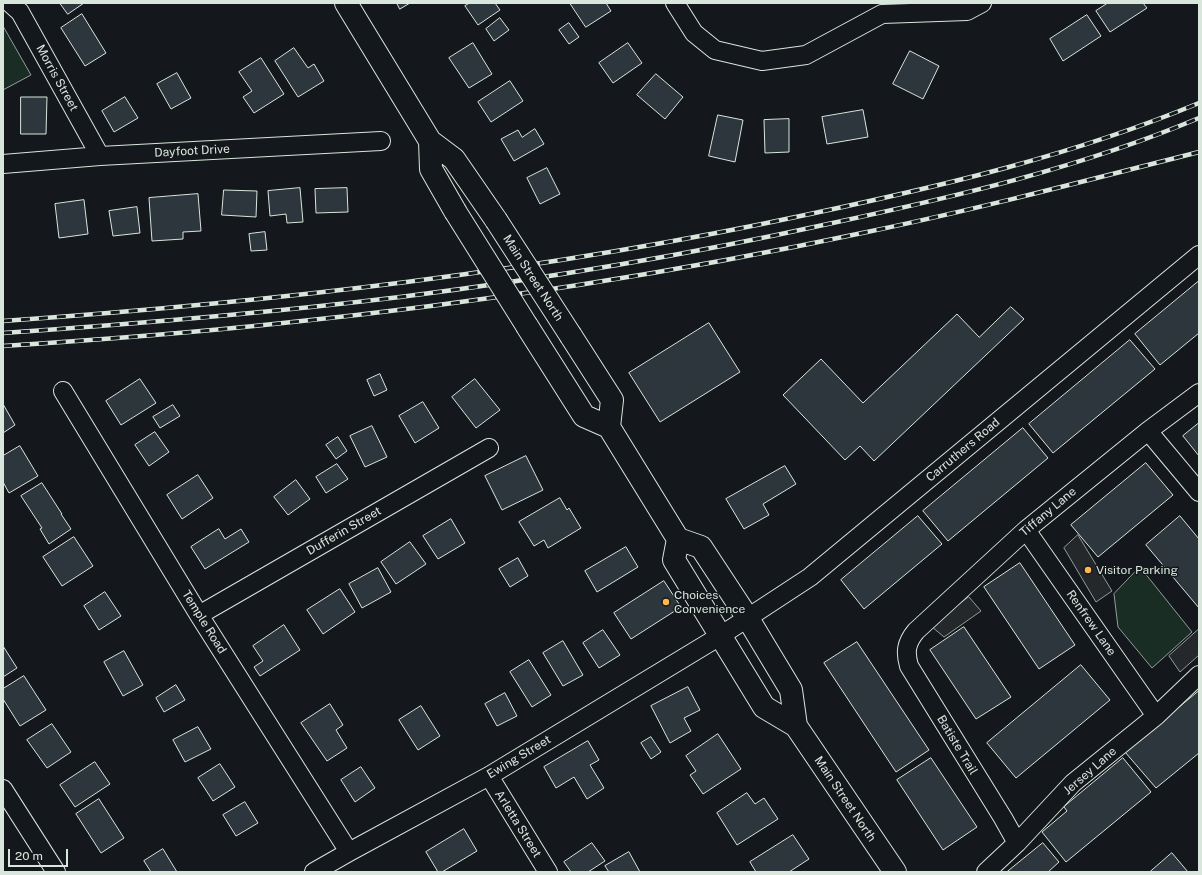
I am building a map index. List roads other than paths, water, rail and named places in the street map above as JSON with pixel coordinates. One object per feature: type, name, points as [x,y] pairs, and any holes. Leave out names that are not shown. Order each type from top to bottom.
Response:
[{"type":"main road","name":"Main Street North","points":[[346,3],[430,141],[454,159],[496,220],[612,400],[609,427],[584,416],[455,211],[431,169],[430,141]]},
{"type":"main road","points":[[609,427],[678,539]]},
{"type":"main road","name":"Main Street North","points":[[796,726],[791,690],[747,617],[701,547],[678,539],[674,560],[764,707],[796,726],[895,872]]},
{"type":"street","name":"Morris Street","points":[[10,3],[20,12],[100,156]]},
{"type":"street","points":[[675,3],[694,33],[715,50],[762,61],[806,55],[882,14],[967,10],[982,3]]},
{"type":"street","name":"Dayfoot Drive","points":[[3,164],[100,156],[381,141]]},
{"type":"street","name":"Carruthers Road","points":[[720,636],[810,577],[1199,255]]},
{"type":"street","name":"Temple Road","points":[[63,391],[199,615],[349,852]]},
{"type":"street","name":"Tiffany Lane","points":[[908,644],[910,638],[916,631],[1026,530],[1148,431],[1199,393]]},
{"type":"street","points":[[1148,431],[1199,492]]},
{"type":"street","name":"Dufferin Street","points":[[199,615],[489,448]]},
{"type":"street","name":"Renfrew Lane","points":[[1026,530],[1156,716]]},
{"type":"street","name":"Ewing Street","points":[[314,872],[489,776],[720,636]]},
{"type":"street","name":"Batiste Trail","points":[[908,644],[906,651],[909,666],[1017,843]]},
{"type":"street","name":"Jersey Lane","points":[[986,872],[1017,843],[1073,783],[1156,716],[1199,675]]},
{"type":"street","name":"Arletta Street","points":[[489,776],[548,872]]},
{"type":"street","points":[[3,789],[56,872]]},
{"type":"railway","points":[[3,321],[206,304],[408,282],[610,252],[710,234],[810,214],[1007,168],[1056,154],[1152,122],[1199,103]]},
{"type":"railway","points":[[3,333],[202,318],[350,303],[507,282],[668,256],[828,224],[1016,180],[1109,152],[1199,118]]},
{"type":"railway","points":[[3,346],[213,330],[356,315],[503,296],[649,274],[795,247],[950,214],[1199,152]]},
{"type":"place","name":"Visitor Parking","points":[[1088,570]]},
{"type":"place","name":"Choices Convenience","points":[[666,602]]}]
